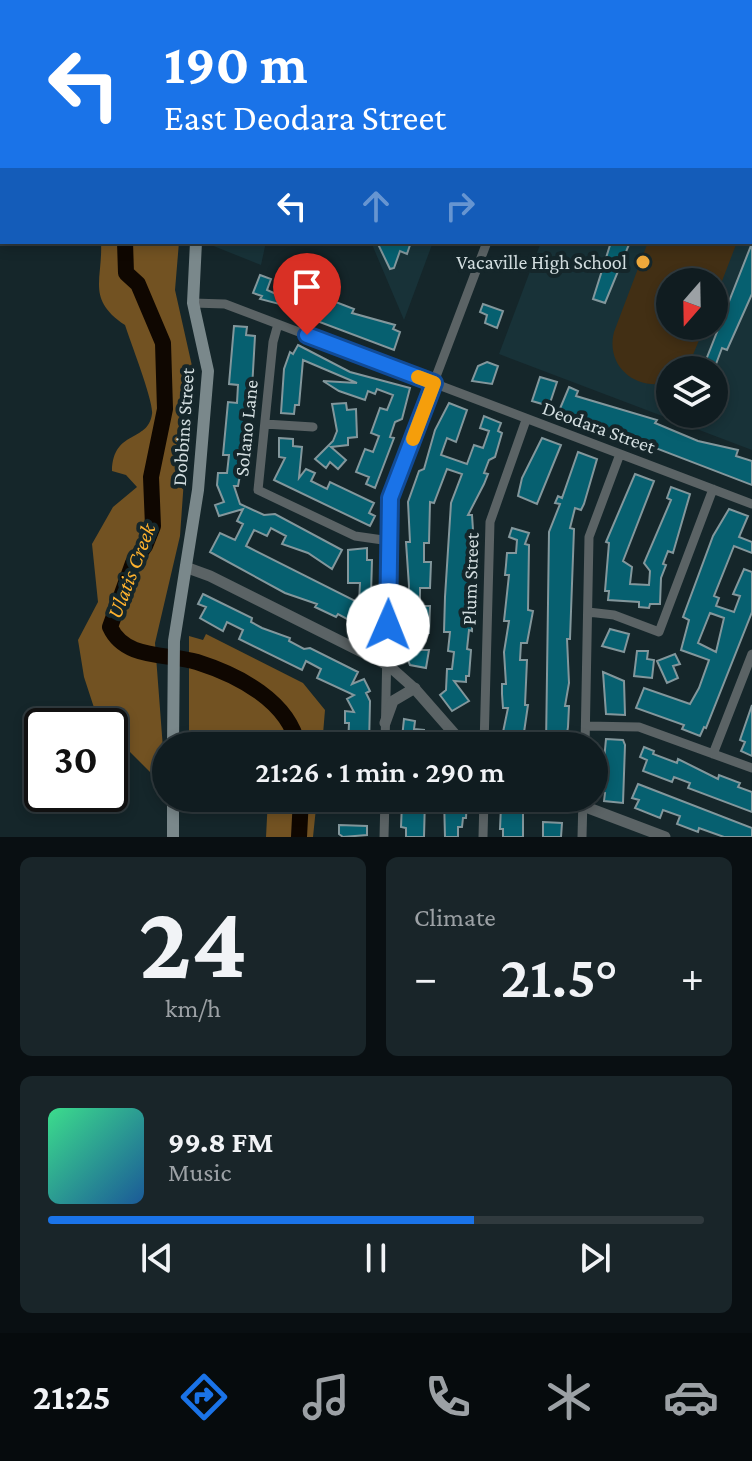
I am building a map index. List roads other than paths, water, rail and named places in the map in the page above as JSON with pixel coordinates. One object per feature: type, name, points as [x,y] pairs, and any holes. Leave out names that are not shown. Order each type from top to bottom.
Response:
[{"type":"main road","name":"Dobbins Street","points":[[173,732],[174,641],[188,568],[208,371],[193,303],[196,244]]},
{"type":"main road","points":[[173,812],[173,837]]},
{"type":"street","points":[[385,732],[390,498],[486,244]]},
{"type":"street","name":"Deodara Street","points":[[193,303],[225,304],[752,504]]},
{"type":"street","name":"Solano Lane","points":[[278,324],[273,342],[258,490],[344,531],[390,541]]},
{"type":"street","name":"Plum Street","points":[[484,732],[490,522],[526,420]]},
{"type":"street","points":[[265,424],[313,427]]},
{"type":"street","points":[[586,732],[589,537],[620,454]]},
{"type":"street","points":[[588,612],[614,615],[659,632],[713,489]]},
{"type":"street","points":[[188,568],[210,576],[388,665],[415,688],[453,732]]},
{"type":"street","points":[[713,754],[752,654]]},
{"type":"street","points":[[385,723],[393,701],[415,688]]},
{"type":"street","points":[[586,726],[639,727],[752,768]]},
{"type":"street","points":[[384,837],[385,812]]},
{"type":"street","points":[[483,837],[484,812]]},
{"type":"street","points":[[582,812],[582,837]]},
{"type":"street","points":[[606,812],[665,837]]},
{"type":"waterway","name":"Ulatis Creek","points":[[125,244],[126,273],[138,284],[163,343],[165,409],[151,477],[153,526],[145,546],[133,563],[110,627],[117,638],[136,650],[197,662],[245,682],[273,703],[294,732]]},
{"type":"waterway","name":"Ulatis Creek","points":[[299,837],[300,812]]},
{"type":"place","name":"Vacaville High School","points":[[643,262]]}]
